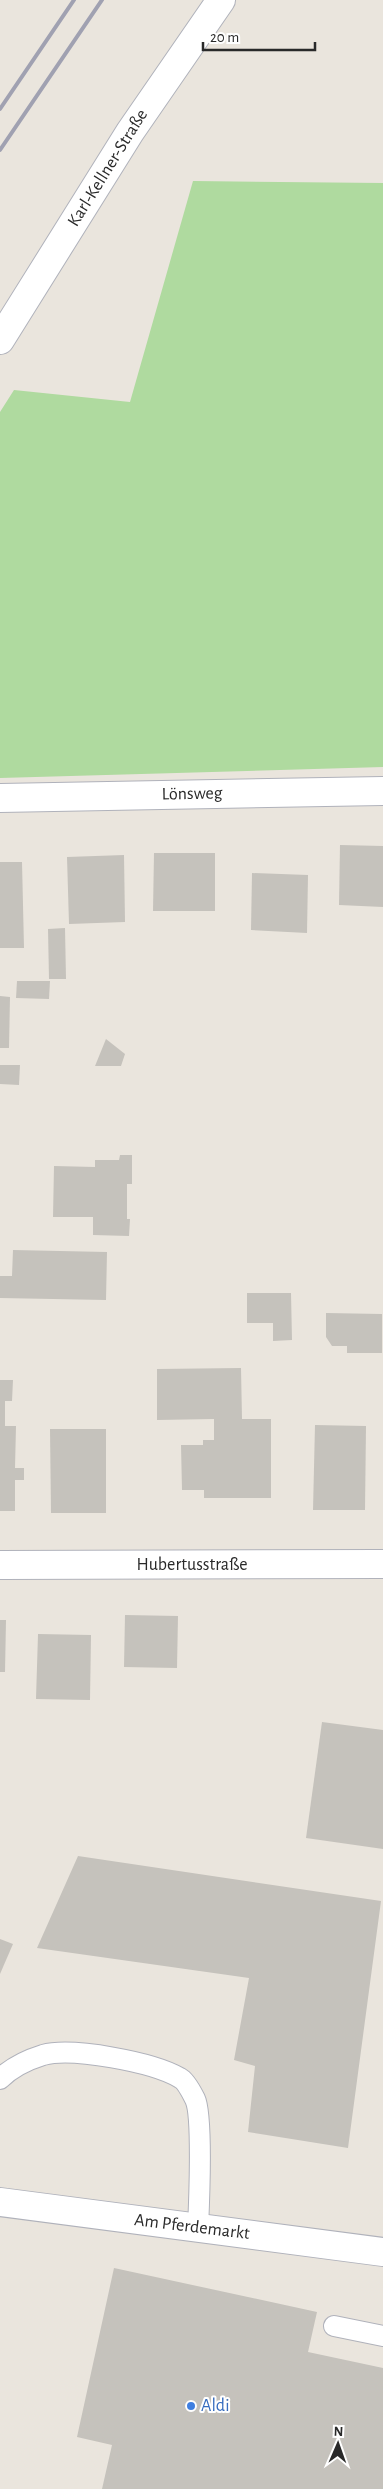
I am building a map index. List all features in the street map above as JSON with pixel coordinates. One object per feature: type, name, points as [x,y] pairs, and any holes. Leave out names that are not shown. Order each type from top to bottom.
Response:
[{"type":"street","name":"Karl-Kellner-Straße","points":[[0,340],[130,132],[221,0]]},
{"type":"street","name":"Lönsweg","points":[[0,798],[383,790]]},
{"type":"street","name":"Hubertusstraße","points":[[0,1565],[383,1564]]},
{"type":"street","name":"Am Pferdemarkt","points":[[0,2202],[383,2252]]},
{"type":"lane","points":[[0,2079],[8,2070],[44,2055],[81,2054],[141,2063],[182,2078],[196,2102],[199,2150],[198,2228]]},
{"type":"lane","points":[[334,2326],[383,2336]]},
{"type":"green space","points":[[193,181],[383,183],[383,767],[0,778],[0,412],[14,390],[130,402]]},
{"type":"building","points":[[340,845],[383,846],[383,907],[339,905]]},
{"type":"building","points":[[154,853],[215,853],[215,911],[153,911]]},
{"type":"building","points":[[124,855],[125,922],[69,924],[67,857]]},
{"type":"building","points":[[0,862],[22,862],[24,948],[0,948]]},
{"type":"building","points":[[252,873],[308,875],[307,933],[251,930]]},
{"type":"building","points":[[65,928],[66,979],[49,979],[48,929]]},
{"type":"building","points":[[17,981],[50,981],[49,999],[16,998]]},
{"type":"building","points":[[0,996],[10,997],[9,1048],[0,1048]]},
{"type":"building","points":[[106,1039],[125,1054],[121,1066],[95,1066]]},
{"type":"building","points":[[0,1065],[20,1065],[19,1085],[0,1084]]},
{"type":"building","points":[[120,1155],[132,1155],[132,1184],[127,1184],[127,1219],[130,1219],[129,1236],[93,1235],[93,1217],[53,1217],[54,1166],[95,1167],[95,1160],[119,1160]]},
{"type":"building","points":[[13,1250],[107,1252],[106,1300],[0,1298],[0,1276],[12,1276]]},
{"type":"building","points":[[247,1293],[291,1293],[292,1340],[273,1341],[273,1323],[247,1323]]},
{"type":"building","points":[[326,1313],[382,1314],[382,1353],[347,1353],[347,1346],[332,1346],[326,1337]]},
{"type":"building","points":[[241,1368],[242,1419],[271,1419],[271,1498],[204,1498],[204,1490],[182,1490],[181,1445],[203,1445],[203,1440],[214,1440],[214,1419],[157,1420],[157,1369]]},
{"type":"building","points":[[0,1380],[13,1380],[12,1401],[5,1401],[5,1426],[16,1426],[15,1468],[24,1468],[24,1480],[15,1480],[15,1511],[0,1511]]},
{"type":"building","points":[[315,1425],[366,1426],[365,1510],[313,1510]]},
{"type":"building","points":[[50,1429],[106,1429],[106,1513],[51,1513]]},
{"type":"building","points":[[125,1615],[178,1616],[177,1668],[124,1667]]},
{"type":"building","points":[[0,1620],[6,1620],[5,1672],[0,1672]]},
{"type":"building","points":[[38,1634],[91,1635],[90,1700],[36,1699]]},
{"type":"building","points":[[322,1722],[383,1730],[383,1849],[306,1838]]},
{"type":"building","points":[[78,1856],[381,1901],[348,2148],[248,2132],[255,2066],[234,2060],[249,1978],[37,1948]]},
{"type":"building","points":[[0,1939],[13,1944],[0,1974]]},
{"type":"building","name":"Aldi","points":[[114,2268],[317,2312],[308,2352],[383,2368],[383,2489],[102,2489],[112,2445],[77,2437]]},
{"type":"railway","points":[[0,109],[74,0]]},
{"type":"railway","points":[[0,150],[102,0]]},
{"type":"place","name":"Aldi","points":[[191,2406]]}]
